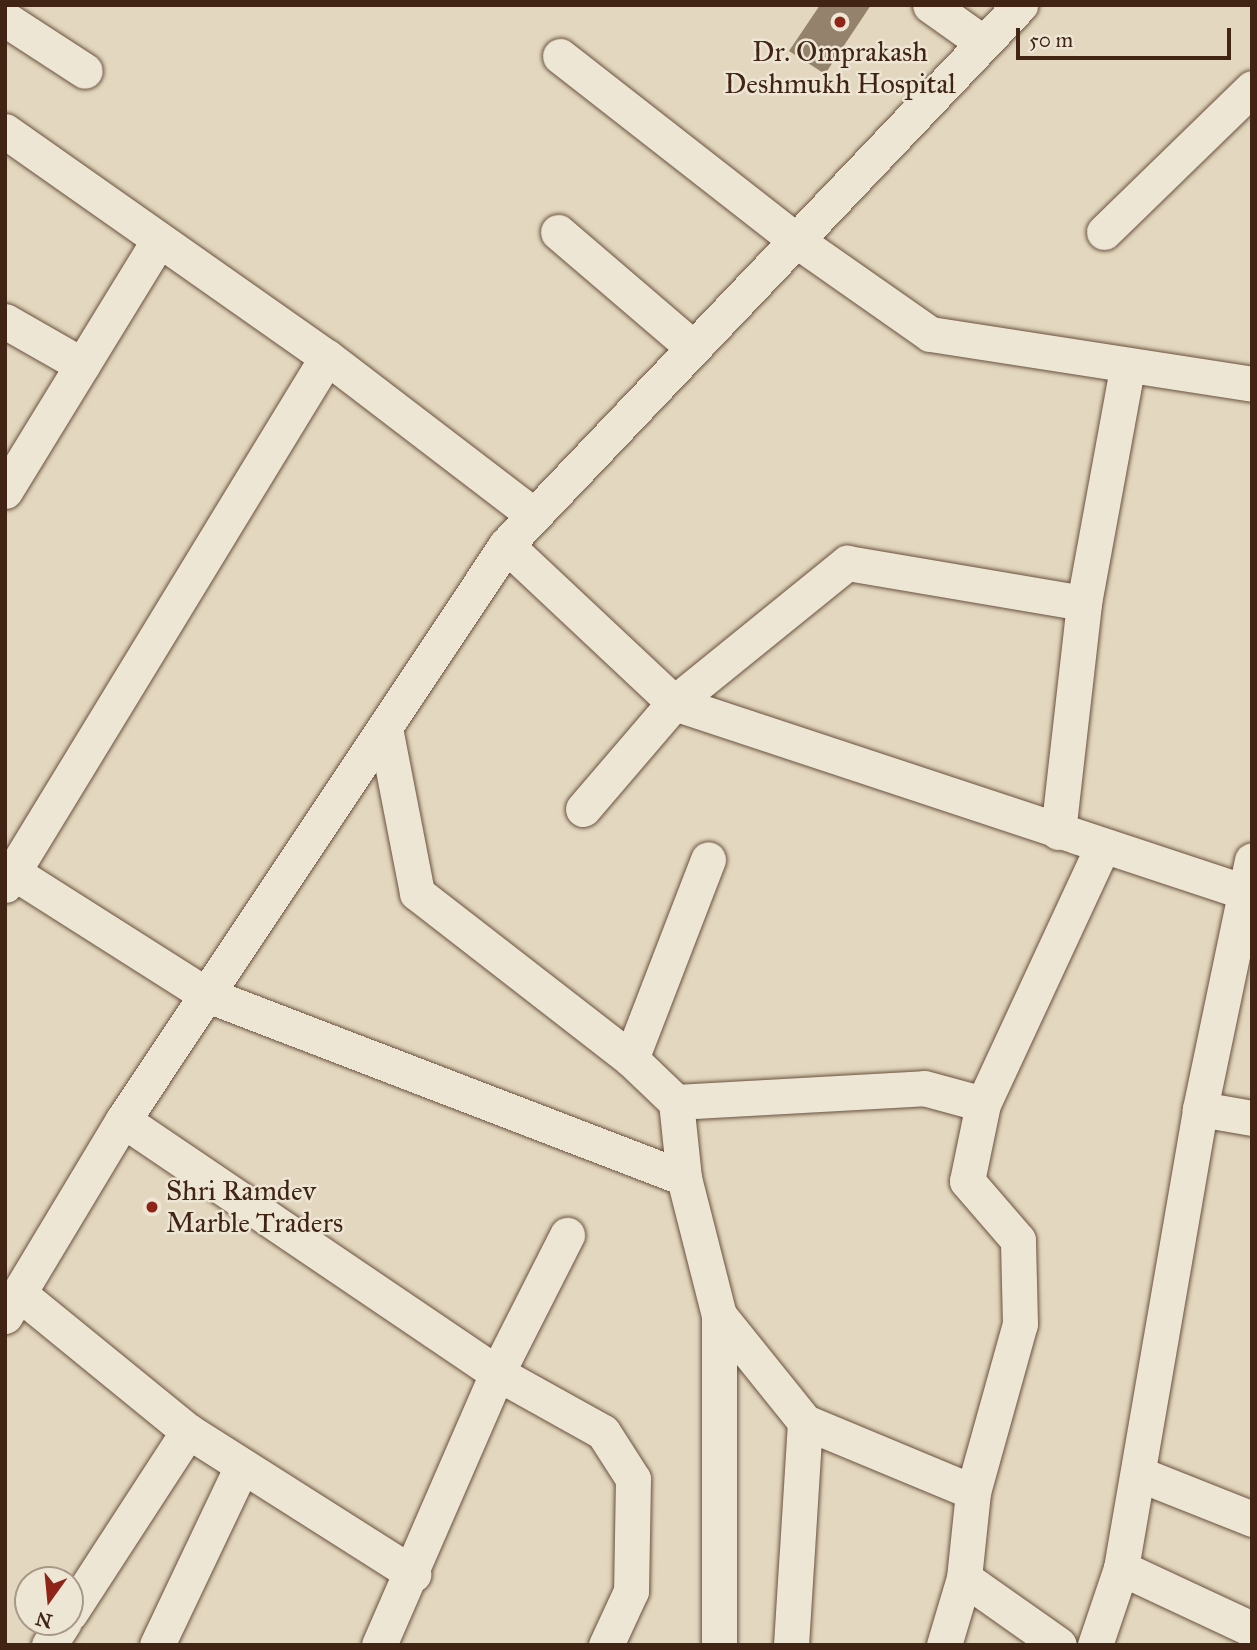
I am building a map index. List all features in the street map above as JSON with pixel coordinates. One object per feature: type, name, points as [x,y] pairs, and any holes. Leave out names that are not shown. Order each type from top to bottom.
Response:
[{"type":"street","points":[[930,5],[982,42]]},
{"type":"street","points":[[413,1574],[188,1431],[13,1306],[123,1120],[506,545],[793,239],[1020,5]]},
{"type":"street","points":[[8,28],[85,71]]},
{"type":"street","points":[[560,56],[793,239],[930,334],[1127,368],[1252,384]]},
{"type":"street","points":[[1104,232],[1252,88]]},
{"type":"street","points":[[5,131],[327,357],[534,515]]},
{"type":"street","points":[[558,232],[692,347]]},
{"type":"street","points":[[5,491],[159,240]]},
{"type":"street","points":[[5,321],[82,365]]},
{"type":"street","points":[[327,357],[8,875],[205,994],[684,1178]]},
{"type":"street","points":[[1058,832],[1084,603],[1127,368]]},
{"type":"street","points":[[506,545],[674,703],[1102,848],[1248,876],[1238,996],[1200,1109],[1121,1568],[1095,1645]]},
{"type":"street","points":[[583,809],[674,703],[847,563],[1084,603]]},
{"type":"street","points":[[385,728],[417,893],[631,1059],[676,1102],[684,1178],[719,1315],[719,1645]]},
{"type":"street","points":[[944,1645],[964,1578],[973,1492],[1020,1324],[1018,1240],[967,1181],[983,1104],[1102,848]]},
{"type":"street","points":[[631,1059],[708,859]]},
{"type":"street","points":[[676,1102],[924,1088],[983,1104]]},
{"type":"street","points":[[1200,1109],[1252,1118]]},
{"type":"street","points":[[123,1120],[497,1373],[603,1432],[633,1479],[631,1591],[606,1645]]},
{"type":"street","points":[[379,1645],[413,1574],[497,1373],[567,1235]]},
{"type":"street","points":[[719,1315],[805,1422],[973,1492]]},
{"type":"street","points":[[791,1645],[805,1422]]},
{"type":"street","points":[[84,1591],[188,1431]]},
{"type":"street","points":[[157,1645],[242,1466]]},
{"type":"street","points":[[1139,1474],[1252,1519]]},
{"type":"street","points":[[1121,1568],[1252,1629]]},
{"type":"street","points":[[964,1578],[1059,1645]]},
{"type":"building","points":[[820,5],[871,5],[825,74],[789,51]]},
{"type":"place","name":"Dr. Omprakash Deshmukh Hospital","points":[[840,22]]},
{"type":"place","name":"Shri Ramdev Marble Traders","points":[[152,1207]]}]
